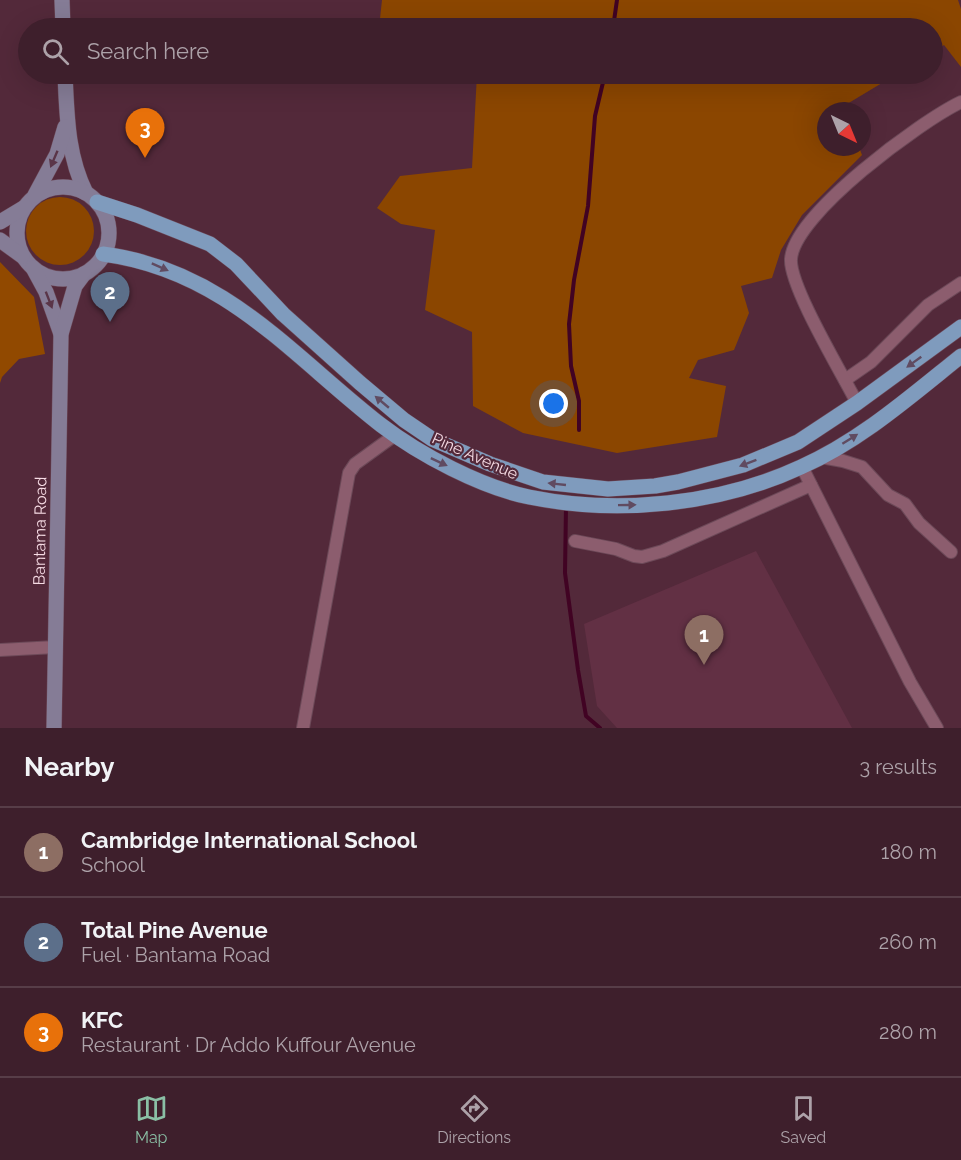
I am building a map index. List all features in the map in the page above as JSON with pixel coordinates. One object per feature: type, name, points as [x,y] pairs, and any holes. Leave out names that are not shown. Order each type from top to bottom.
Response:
[{"type":"main road","points":[[62,0],[63,18]]},
{"type":"main road","points":[[61,334],[75,286],[104,254],[109,231],[105,215],[91,197],[73,160],[67,118],[65,84]]},
{"type":"main road","points":[[61,334],[46,292],[28,262],[17,236],[19,220],[57,154],[67,118]]},
{"type":"main road","points":[[0,222],[56,188],[71,188],[210,244],[236,264],[283,314],[405,420],[432,439],[490,464],[543,482],[608,489],[655,486],[743,465],[798,441],[857,403],[961,327]]},
{"type":"main road","points":[[0,240],[53,278],[69,279],[84,274]]},
{"type":"main road","name":"Pine Avenue","points":[[104,254],[152,264],[226,298],[282,340],[381,425],[430,457],[497,488],[528,497],[576,505],[629,505],[704,497],[741,490],[802,467],[869,427],[961,356]]},
{"type":"main road","name":"Bantama Road","points":[[54,728],[61,334]]},
{"type":"street","points":[[857,403],[810,315],[797,282],[790,261],[795,242],[807,223],[876,159],[944,110],[961,102]]},
{"type":"street","points":[[845,380],[871,362],[928,305],[961,283]]},
{"type":"street","points":[[303,728],[349,473],[355,464],[395,435]]},
{"type":"street","points":[[821,457],[862,467],[888,495],[905,504],[919,523],[951,552]]},
{"type":"street","points":[[802,467],[910,682],[937,728]]},
{"type":"street","points":[[575,541],[642,556],[663,551],[811,485]]},
{"type":"street","points":[[0,650],[56,647]]},
{"type":"shaded area","points":[[382,0],[958,0],[961,9],[961,67],[943,46],[943,18],[380,18]]},
{"type":"shaded area","points":[[476,84],[880,84],[850,102],[817,102],[817,156],[861,156],[802,215],[781,250],[772,278],[741,286],[749,313],[734,350],[698,360],[689,378],[726,386],[717,437],[617,453],[523,433],[473,406],[472,332],[425,310],[435,230],[401,224],[377,208],[400,176],[472,168]]},
{"type":"shaded area","points":[[60,197],[73,200],[84,207],[91,218],[94,231],[91,244],[84,255],[73,262],[60,265],[47,262],[36,255],[29,244],[26,231],[29,218],[36,207],[47,200]]},
{"type":"shaded area","points":[[0,262],[34,297],[45,354],[19,359],[2,377],[0,383]]},
{"type":"shaded area","points":[[756,551],[852,728],[617,728],[597,706],[584,624]]},
{"type":"waterway","points":[[614,18],[617,0]]},
{"type":"waterway","points":[[579,430],[579,401],[571,366],[569,324],[574,280],[588,206],[595,116],[603,84]]},
{"type":"waterway","points":[[566,506],[565,573],[578,670],[586,716],[600,728]]},
{"type":"place","name":"KFC","points":[[145,158]]},
{"type":"place","name":"Total Pine Avenue","points":[[110,322]]},
{"type":"place","name":"Cambridge International School","points":[[704,665]]}]
